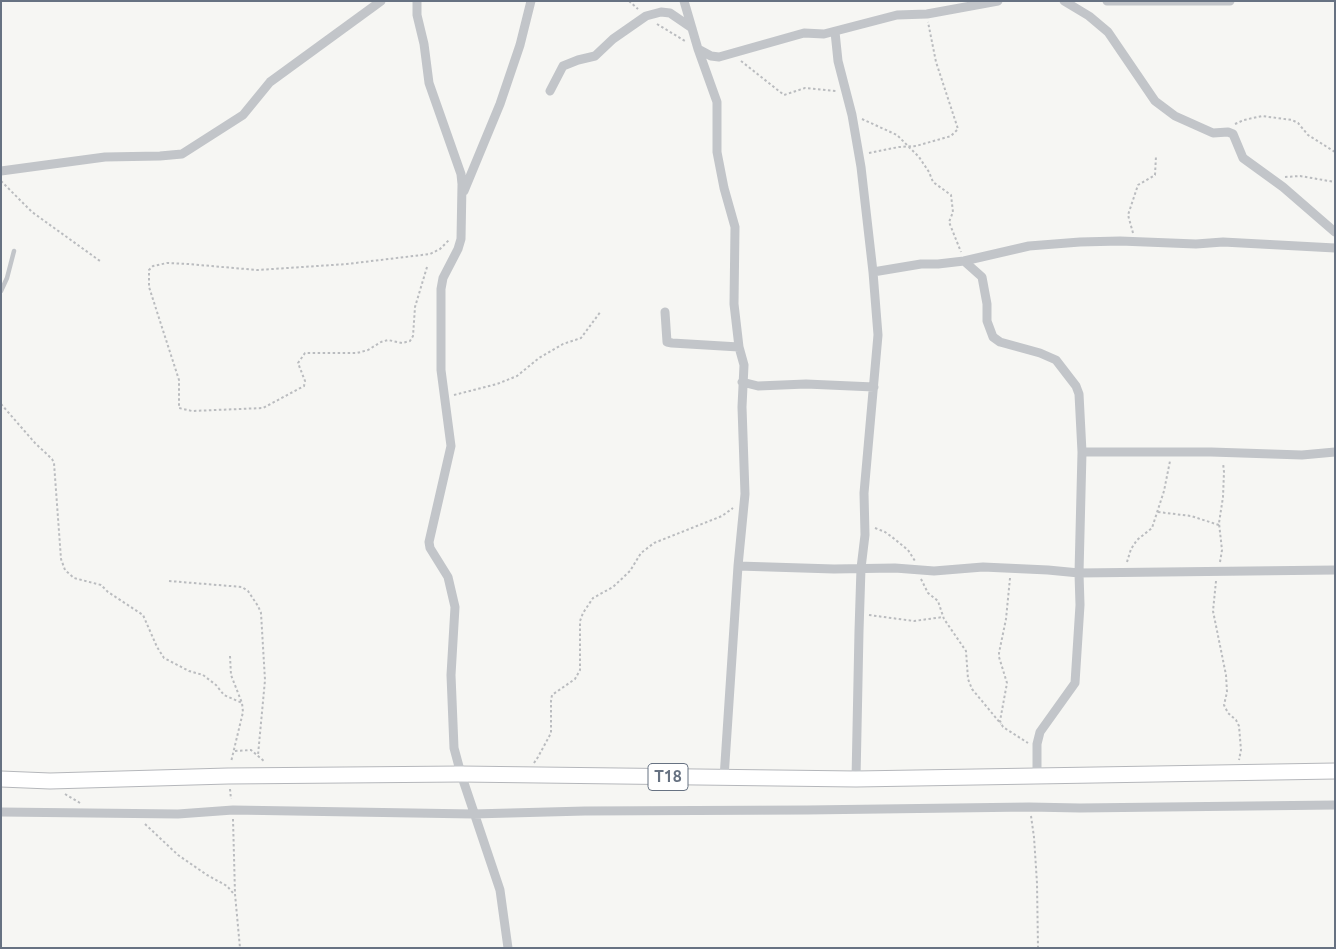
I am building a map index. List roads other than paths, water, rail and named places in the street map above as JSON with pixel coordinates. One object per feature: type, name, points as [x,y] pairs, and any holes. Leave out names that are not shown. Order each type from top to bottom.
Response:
[{"type":"highway","name":"T18","points":[[1,779],[50,781],[283,775],[460,774],[856,779],[1335,771]]},
{"type":"street","points":[[1,171],[105,157],[182,154],[243,115],[270,82],[381,1]]},
{"type":"street","points":[[417,1],[417,15],[424,44],[429,83],[461,174],[462,229],[458,249],[443,278],[441,289],[441,370],[452,446],[429,542],[430,548],[448,577],[454,607],[450,675],[452,739],[460,774],[500,890],[508,948]]},
{"type":"street","points":[[460,198],[500,104],[520,45],[531,1]]},
{"type":"street","points":[[684,1],[698,49],[717,102],[717,152],[724,188],[736,227],[734,304],[744,364],[742,421],[745,494],[738,566],[724,778]]},
{"type":"street","points":[[698,49],[711,56],[719,57],[804,33],[824,34],[896,15],[927,14],[998,1]]},
{"type":"street","points":[[1064,1],[1089,16],[1108,32],[1155,102],[1175,116],[1216,132],[1232,134],[1243,158],[1335,232]]},
{"type":"street","points":[[1107,1],[1230,1]]},
{"type":"street","points":[[550,91],[563,66],[595,56],[613,39],[646,16],[661,12],[670,13],[692,28]]},
{"type":"street","points":[[835,32],[838,61],[852,115],[859,156],[873,272],[878,335],[865,484],[865,528],[859,614],[856,779]]},
{"type":"street","points":[[873,272],[921,264],[964,261],[1029,246],[1120,241],[1196,244],[1223,242],[1335,248]]},
{"type":"street","points":[[964,261],[982,277],[987,304],[987,321],[993,337],[1000,342],[1040,353],[1056,360],[1076,386],[1079,394],[1082,452],[1080,604],[1075,683],[1040,732],[1036,748],[1037,776]]},
{"type":"street","points":[[665,312],[667,342],[740,347]]},
{"type":"street","points":[[742,382],[758,386],[806,384],[874,387]]},
{"type":"street","points":[[1082,452],[1211,452],[1302,455],[1335,452]]},
{"type":"street","points":[[738,566],[948,571],[983,567],[1079,573],[1218,573],[1335,570]]},
{"type":"street","points":[[1,812],[178,814],[233,810],[473,814],[585,810],[1335,805]]},
{"type":"lane","points":[[1,291],[7,278],[14,251]]}]
